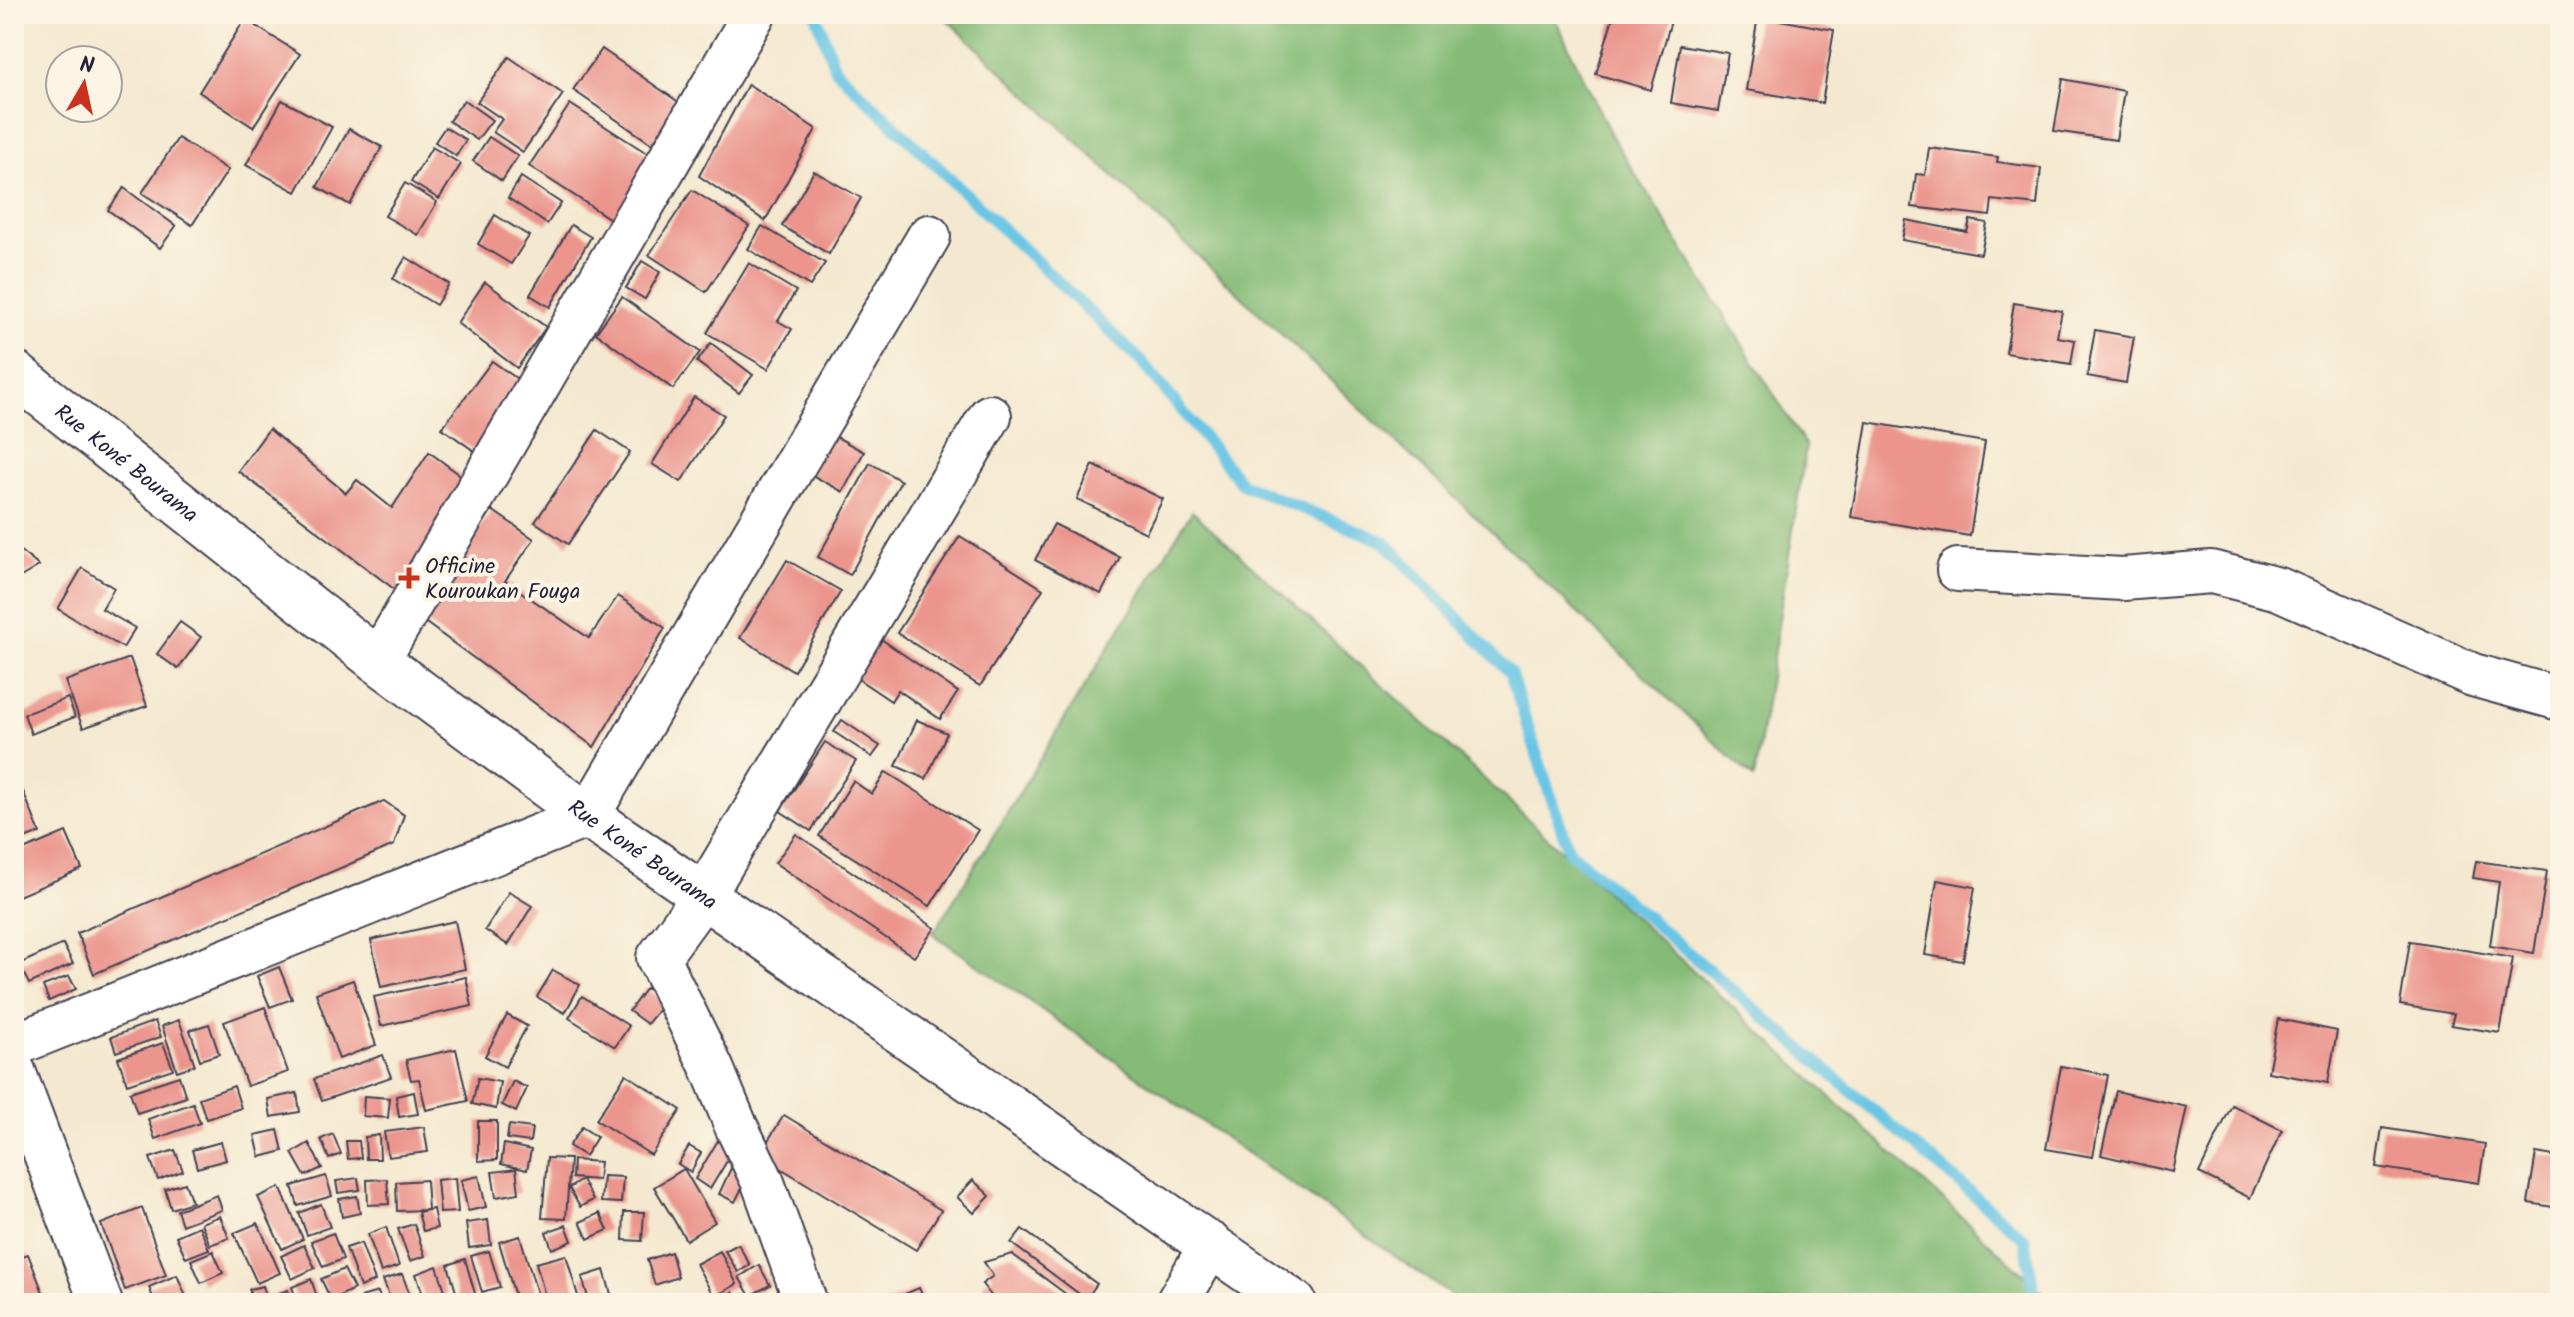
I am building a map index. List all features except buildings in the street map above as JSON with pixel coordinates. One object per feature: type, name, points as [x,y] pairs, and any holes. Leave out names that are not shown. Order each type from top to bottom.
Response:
[{"type":"highway","name":"Rue Koné Bourama","points":[[14,373],[378,661],[588,816],[1294,1303]]},
{"type":"street","points":[[378,661],[754,14]]},
{"type":"street","points":[[14,1045],[588,816],[929,236]]},
{"type":"street","points":[[806,1303],[762,1180],[658,958],[704,895],[990,416]]},
{"type":"street","points":[[1958,570],[2123,579],[2211,572],[2279,589],[2473,675],[2560,699]]},
{"type":"street","points":[[14,1071],[101,1303]]},
{"type":"street","points":[[1177,1303],[1211,1244]]},
{"type":"green space","points":[[941,14],[1553,14],[1611,135],[1806,446],[1754,779]]},
{"type":"green space","points":[[1192,511],[2055,1303],[1462,1303],[933,934]]},
{"type":"waterway","points":[[816,14],[835,69],[1141,361],[1242,484],[1385,542],[1510,673],[1569,851],[2025,1239],[2036,1303]]},
{"type":"place","name":"Officine Kouroukan Fouga","points":[[409,578]]}]
